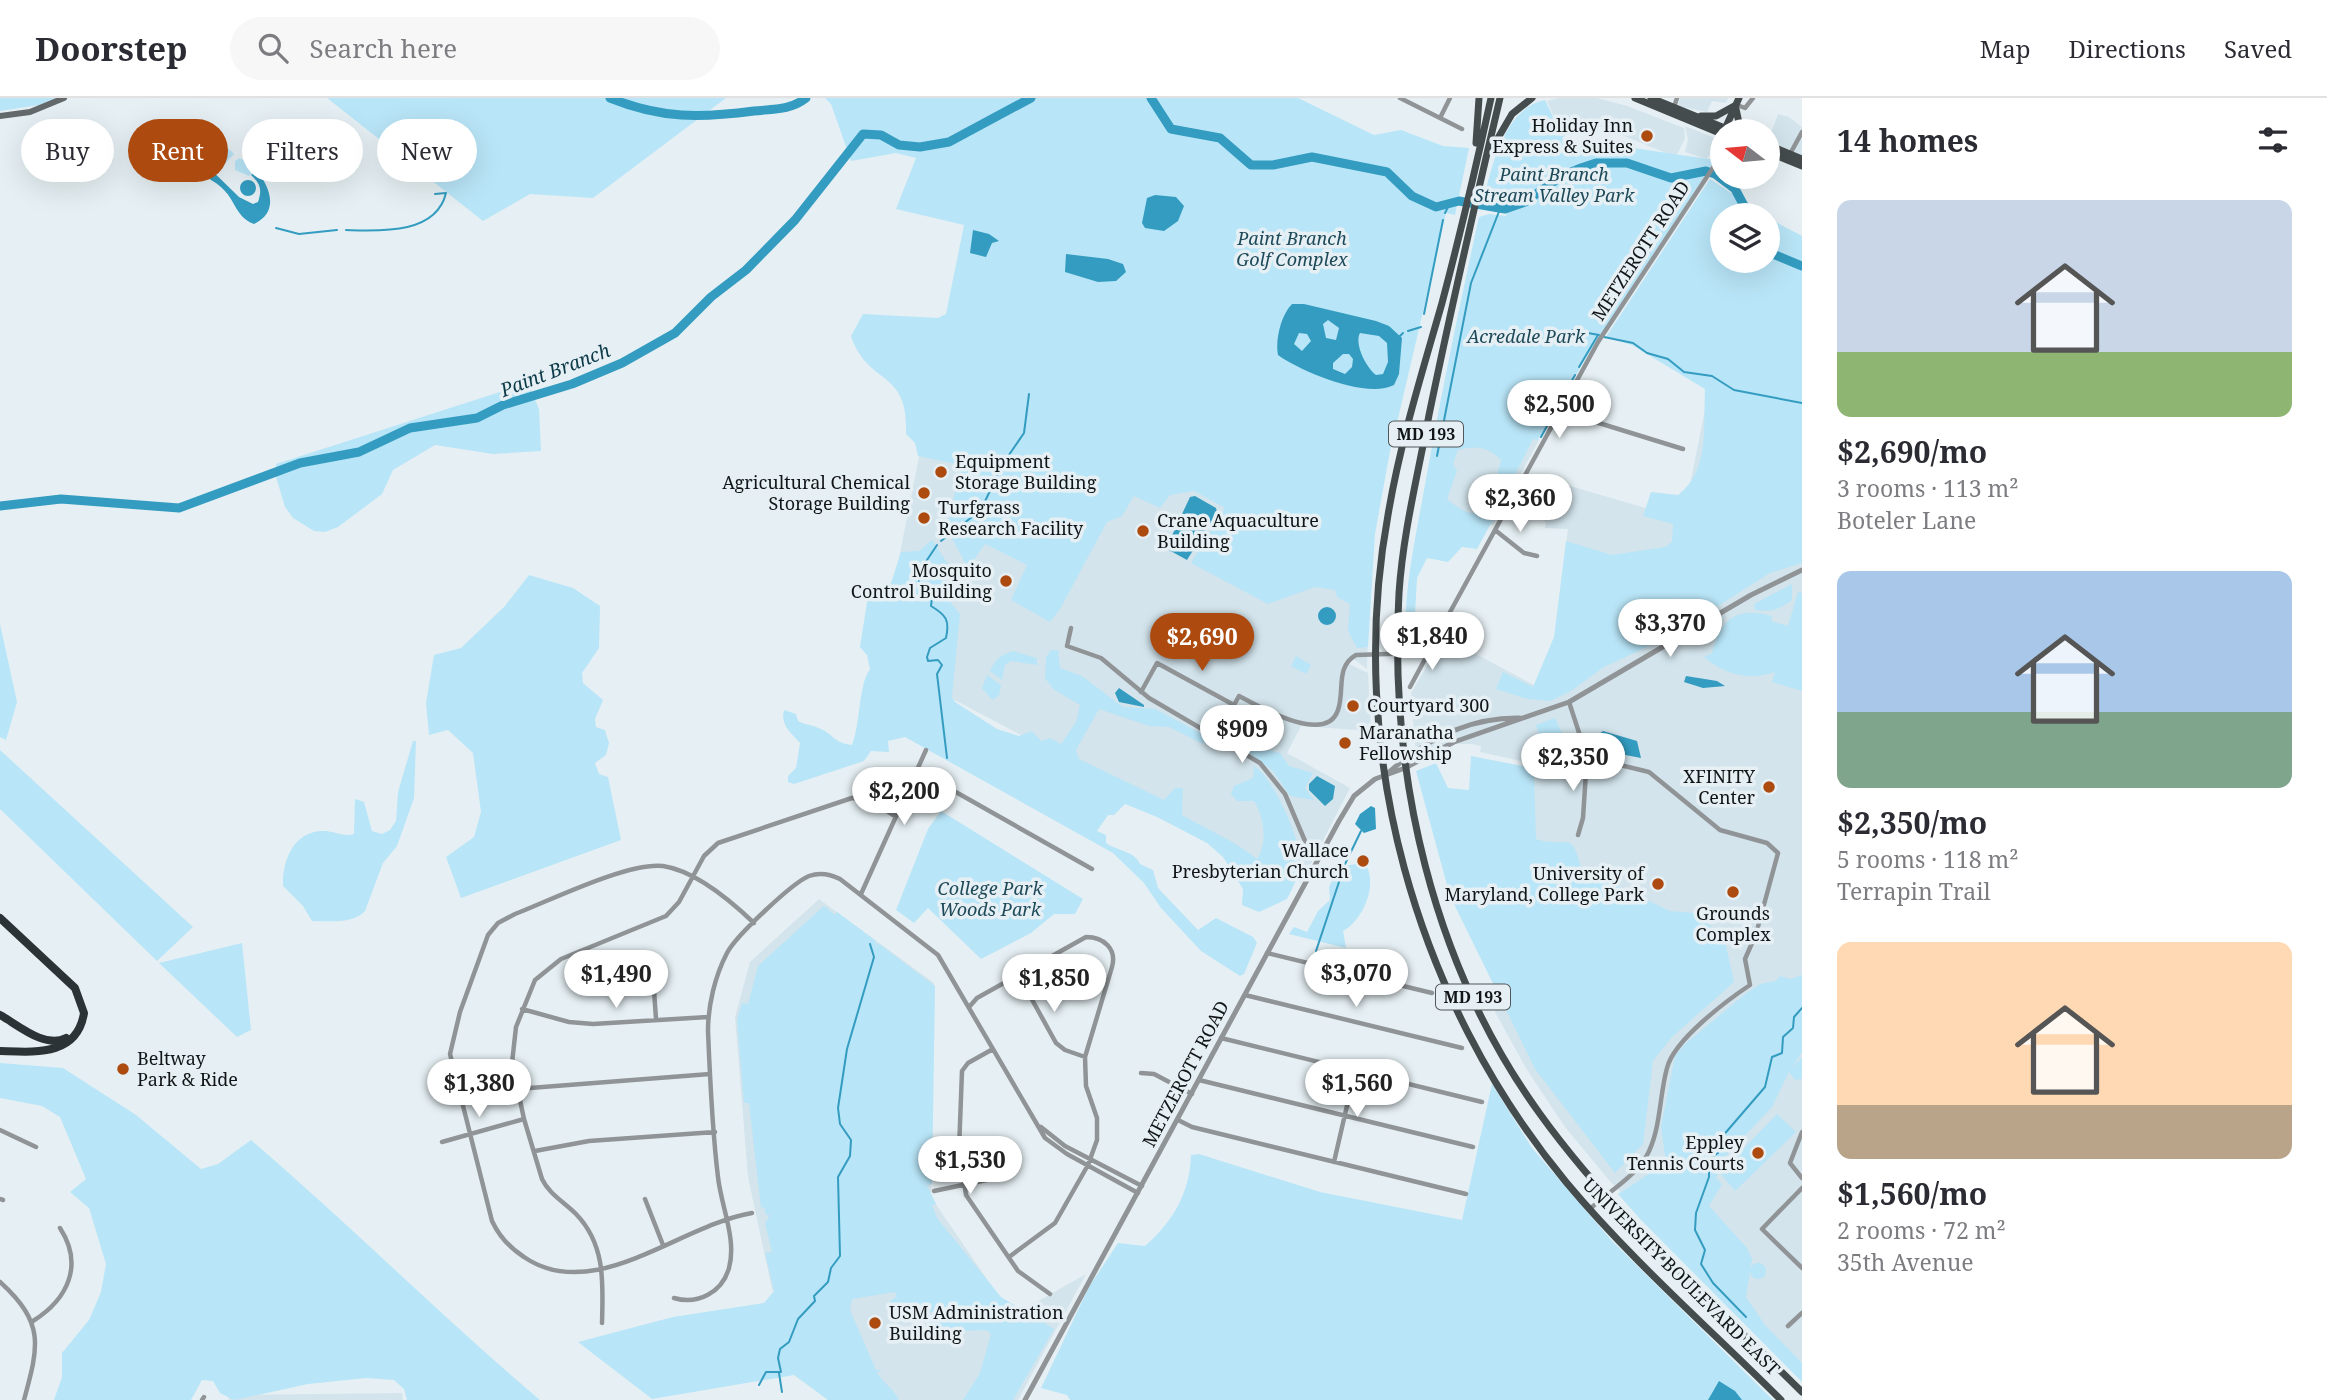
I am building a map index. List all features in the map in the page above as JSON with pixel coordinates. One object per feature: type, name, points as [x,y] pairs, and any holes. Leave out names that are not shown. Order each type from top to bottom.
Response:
[{"type":"highway","points":[[0,920],[75,988],[84,1013],[78,1031],[58,1048],[35,1054],[0,1051]]},
{"type":"highway","points":[[0,1015],[45,1040],[57,1042],[74,1032],[84,1013]]},
{"type":"main road","points":[[0,116],[30,112],[64,98]]},
{"type":"main road","points":[[1474,191],[1480,119],[1479,98]]},
{"type":"main road","name":"UNIVERSITY BOULEVARD EAST","points":[[1491,98],[1468,216],[1394,482],[1382,549],[1376,654],[1378,719],[1385,775],[1407,880],[1430,950],[1456,1012],[1515,1115],[1590,1209],[1780,1400]]},
{"type":"main road","name":"UNIVERSITY BOULEVARD EAST","points":[[1474,191],[1484,167],[1500,98]]},
{"type":"main road","points":[[1484,167],[1504,125],[1532,98]]},
{"type":"main road","points":[[1635,98],[1710,125]]},
{"type":"main road","points":[[1651,98],[1710,123]]},
{"type":"main road","points":[[1730,119],[1737,101]]},
{"type":"main road","points":[[1693,115],[1716,116],[1737,101]]},
{"type":"main road","points":[[1737,101],[1739,119]]},
{"type":"main road","points":[[1780,150],[1802,159]]},
{"type":"main road","points":[[1780,157],[1802,166]]},
{"type":"main road","name":"UNIVERSITY BOULEVARD EAST","points":[[1468,216],[1409,517],[1399,592],[1398,654],[1404,758],[1424,863],[1450,942],[1476,1003],[1538,1112],[1605,1195],[1802,1392]]},
{"type":"main road","points":[[1365,654],[1376,663]]},
{"type":"street","points":[[1400,98],[1462,129]]},
{"type":"street","points":[[1440,118],[1450,98]]},
{"type":"street","points":[[1674,107],[1677,98]]},
{"type":"street","points":[[1737,101],[1745,108],[1753,98]]},
{"type":"street","points":[[1790,154],[1802,132]]},
{"type":"street","name":"METZEROTT ROAD","points":[[1410,687],[1602,336],[1710,172]]},
{"type":"street","points":[[1560,411],[1683,449]]},
{"type":"street","points":[[1495,530],[1524,553],[1537,556]]},
{"type":"street","points":[[1385,775],[1405,768],[1454,742],[1569,702],[1751,594],[1802,570]]},
{"type":"street","points":[[1071,628],[1068,646],[1101,658],[1141,692],[1260,763],[1285,794],[1304,841],[1322,854]]},
{"type":"street","points":[[1141,692],[1157,663],[1234,705],[1239,696],[1286,720],[1318,724],[1331,719],[1338,710],[1345,663],[1356,655],[1421,652],[1432,645]]},
{"type":"street","points":[[1569,702],[1587,757],[1583,818],[1578,835]]},
{"type":"street","points":[[1385,775],[1404,758],[1467,725],[1497,718],[1527,718]]},
{"type":"street","points":[[861,894],[915,769],[926,750]]},
{"type":"street","points":[[1587,757],[1649,772],[1720,830],[1767,844],[1778,853],[1756,934],[1745,959],[1750,985],[1688,1038],[1672,1056],[1665,1074],[1651,1148],[1640,1165],[1590,1209]]},
{"type":"street","points":[[915,769],[1091,869]]},
{"type":"street","name":"METZEROTT ROAD","points":[[1025,1400],[1354,796],[1367,783],[1385,775]]},
{"type":"street","points":[[602,1323],[603,1270],[588,1229],[545,1187],[523,1119],[517,1089],[512,1052],[522,1009],[535,980],[554,962],[666,916],[679,902],[704,856],[718,843],[808,811],[858,797],[895,816]]},
{"type":"street","points":[[752,1213],[726,1218],[603,1270],[579,1274],[560,1273],[537,1265],[511,1247],[492,1221],[454,1080],[450,1049],[491,930],[515,914],[636,868],[667,867],[729,901],[754,923]]},
{"type":"street","points":[[674,1298],[699,1299],[716,1289],[727,1275],[732,1249],[718,1181],[708,1017],[726,955],[754,923],[796,884],[813,875],[835,877],[861,894],[938,955],[1050,1143],[1138,1193]]},
{"type":"street","points":[[970,1006],[977,998],[1086,937],[1098,938],[1108,945],[1114,960],[1085,1057],[1087,1094],[1098,1129],[1088,1165],[1055,1223],[1009,1257]]},
{"type":"street","points":[[1267,953],[1432,993]]},
{"type":"street","points":[[1019,976],[1056,1043],[1069,1052],[1085,1057]]},
{"type":"street","points":[[654,990],[656,1019]]},
{"type":"street","points":[[1245,995],[1462,1048]]},
{"type":"street","points":[[522,1009],[581,1024],[708,1017]]},
{"type":"street","points":[[1222,1038],[1482,1102]]},
{"type":"street","points":[[993,1049],[968,1063],[962,1071],[959,1150],[962,1184],[978,1215],[1023,1276],[1050,1294]]},
{"type":"street","points":[[1334,1162],[1355,1071]]},
{"type":"street","points":[[1141,1073],[1154,1074],[1192,1094]]},
{"type":"street","points":[[517,1089],[710,1074]]},
{"type":"street","points":[[1199,1080],[1473,1147]]},
{"type":"street","points":[[442,1142],[523,1119]]},
{"type":"street","points":[[1178,1120],[1192,1127],[1466,1194]]},
{"type":"street","points":[[1038,1124],[1065,1146],[1142,1186]]},
{"type":"street","points":[[0,1130],[36,1147]]},
{"type":"street","points":[[534,1151],[589,1141],[715,1132]]},
{"type":"street","points":[[1802,1132],[1790,1163],[1802,1178]]},
{"type":"street","points":[[934,1191],[1006,1178]]},
{"type":"street","points":[[1802,1188],[1762,1229],[1802,1268]]},
{"type":"street","points":[[645,1199],[663,1245]]},
{"type":"street","points":[[33,1321],[56,1304],[68,1285],[72,1259],[60,1227]]},
{"type":"street","points":[[0,1282],[33,1321],[37,1353],[24,1400]]},
{"type":"street","points":[[1788,1326],[1802,1312]]},
{"type":"shaded area","points":[[1558,98],[1597,98],[1627,106],[1684,128],[1685,138],[1676,157],[1587,121],[1557,124],[1547,101]]},
{"type":"shaded area","points":[[1680,98],[1728,98],[1726,103],[1712,101],[1707,112],[1677,106]]},
{"type":"shaded area","points":[[1778,114],[1789,117],[1802,127],[1802,155],[1780,146],[1780,119],[1776,119]]},
{"type":"shaded area","points":[[1685,126],[1710,136],[1710,155],[1706,159],[1685,152],[1688,139]]},
{"type":"shaded area","points":[[946,319],[1374,407],[1367,669],[1354,659],[1349,664],[1368,673],[1371,731],[1301,726],[1287,753],[1350,788],[1301,883],[879,660]]},
{"type":"shaded area","name":"University of Maryland, College Park","points":[[1711,380],[1802,397],[1802,1377],[1608,1179],[1565,1127],[1527,1070],[1495,1012],[1534,764],[1480,752],[1481,746],[1472,744],[1449,744],[1425,751],[1415,746],[1411,693],[1444,637],[1532,684],[1548,689],[1568,529],[1545,528],[1546,522],[1514,504],[1522,489],[1551,505],[1560,483],[1683,519]]},
{"type":"shaded area","points":[[1443,421],[1539,440],[1493,525],[1424,496]]},
{"type":"shaded area","points":[[819,899],[934,983],[931,1197],[1012,1316],[1086,1274],[1018,1400],[875,1400],[797,1326],[772,1289],[748,1177],[735,1017],[750,962]]},
{"type":"shaded area","points":[[402,1393],[403,1400],[229,1400],[228,1395]]},
{"type":"green space","points":[[0,98],[56,98],[39,105],[0,111]]},
{"type":"green space","points":[[327,98],[726,98],[593,198],[530,194],[483,221],[434,182],[477,182],[477,119],[377,119],[377,137],[363,126],[363,119],[354,119]]},
{"type":"green space","name":"Paint Branch Golf Complex","points":[[825,98],[1298,98],[1374,135],[1401,130],[1443,146],[1469,148],[1455,215],[1446,213],[1393,440],[1389,439],[1391,446],[1375,534],[1368,647],[1357,648],[1348,631],[1350,604],[1337,597],[1335,590],[1315,587],[1268,604],[1191,563],[1225,508],[1194,491],[1170,495],[1160,508],[1134,496],[1122,516],[1107,522],[1060,609],[1050,622],[1011,600],[1027,565],[985,544],[968,568],[947,529],[961,465],[918,456],[915,443],[906,434],[901,398],[894,387],[867,364],[851,336],[863,314],[938,318],[946,314],[964,225],[896,209],[916,158],[896,153],[851,161],[831,104]]},
{"type":"green space","points":[[1545,100],[1557,125],[1586,123],[1563,137],[1562,142],[1606,144],[1710,159],[1710,168],[1589,353],[1538,440],[1533,439],[1505,494],[1493,489],[1501,460],[1492,452],[1481,448],[1458,450],[1453,464],[1457,471],[1447,499],[1471,513],[1481,511],[1493,500],[1502,503],[1477,549],[1462,547],[1448,562],[1427,558],[1417,578],[1414,633],[1421,641],[1414,647],[1406,644],[1410,567],[1443,388],[1479,217],[1489,214],[1506,216],[1509,203],[1483,201],[1502,140],[1519,114],[1531,105]]},
{"type":"green space","points":[[228,148],[234,154],[228,160]]},
{"type":"green space","points":[[242,159],[242,173],[235,170],[235,161]]},
{"type":"green space","points":[[1710,179],[1710,189],[1725,189],[1746,203],[1710,203],[1710,273],[1780,273],[1780,224],[1802,236],[1802,563],[1770,573],[1713,609],[1676,598],[1664,639],[1604,667],[1571,691],[1550,701],[1528,699],[1496,689],[1503,672],[1533,687],[1554,637],[1566,541],[1612,555],[1665,547],[1672,542],[1673,524],[1643,516],[1651,492],[1678,495],[1688,485],[1700,461],[1705,389],[1632,345],[1606,337]]},
{"type":"green space","points":[[528,383],[539,409],[541,451],[493,454],[435,445],[393,470],[382,494],[338,527],[325,532],[314,531],[293,518],[285,507],[276,477],[276,464]]},
{"type":"green space","points":[[932,540],[948,564],[943,593],[960,614],[952,697],[955,702],[997,729],[1019,736],[1032,731],[1041,741],[1050,738],[1061,744],[1076,722],[1080,705],[1053,689],[1045,678],[1046,657],[1051,650],[1058,650],[1060,668],[1082,676],[1123,707],[1155,709],[1206,736],[1208,740],[1203,744],[1169,727],[1149,726],[1099,709],[1076,750],[1079,759],[1164,800],[1175,788],[1183,788],[1182,815],[1257,859],[1264,838],[1257,808],[1254,801],[1237,801],[1231,794],[1234,786],[1253,778],[1254,766],[1262,772],[1285,810],[1296,840],[1300,863],[1287,899],[1259,912],[1242,905],[1243,889],[1223,857],[1207,843],[1157,817],[1125,804],[1114,815],[1108,815],[1097,831],[1106,835],[1106,843],[1110,846],[1130,854],[1140,864],[1153,870],[1158,888],[1198,930],[1216,918],[1253,937],[1257,943],[1244,974],[1240,976],[1201,951],[1161,908],[1144,883],[1113,853],[905,737],[888,741],[889,752],[871,751],[864,761],[794,784],[788,782],[788,776],[796,768],[800,743],[785,724],[784,710],[796,714],[798,721],[852,745],[863,685],[870,669],[867,655],[860,647],[868,596],[891,583],[901,552],[919,551]]},
{"type":"green space","points":[[529,575],[573,588],[600,606],[599,648],[582,673],[583,683],[603,700],[595,719],[596,727],[605,730],[609,743],[606,755],[595,763],[599,774],[608,777],[621,840],[461,898],[446,857],[474,837],[481,812],[473,753],[448,730],[429,735],[426,703],[434,655],[461,648],[504,607]]},
{"type":"green space","points":[[1792,584],[1792,600],[1775,610],[1755,610],[1754,604]]},
{"type":"green space","points":[[1798,592],[1802,593],[1802,691],[1772,682],[1775,672],[1756,676],[1738,675],[1720,668],[1704,657],[1712,653],[1725,624],[1740,614],[1759,613],[1772,616],[1771,621],[1788,626]]},
{"type":"green space","points":[[0,624],[17,702],[6,740],[0,737]]},
{"type":"green space","points":[[1013,651],[1037,658],[1037,665],[1011,661],[1005,665],[1002,680],[990,671],[999,658]]},
{"type":"green space","points":[[1296,656],[1311,665],[1306,674],[1291,666]]},
{"type":"green space","points":[[987,675],[1001,685],[999,696],[992,700],[982,688]]},
{"type":"green space","points":[[1555,718],[1563,735],[1544,751],[1536,725]]},
{"type":"green space","points":[[1229,730],[1264,749],[1280,753],[1289,766],[1313,773],[1305,788],[1314,800],[1290,796],[1273,771],[1227,736]]},
{"type":"green space","points":[[413,741],[416,741],[414,798],[397,846],[383,863],[365,911],[348,920],[312,921],[303,906],[283,886],[285,866],[292,848],[306,835],[315,832],[354,834],[355,799],[364,802],[372,831],[382,834],[390,830],[396,821],[398,792]]},
{"type":"green space","points":[[0,750],[193,927],[157,961],[0,809]]},
{"type":"green space","points":[[1471,756],[1527,767],[1534,773],[1536,839],[1571,844],[1575,848],[1581,869],[1670,911],[1694,913],[1724,937],[1734,982],[1672,1037],[1653,1061],[1643,1144],[1615,1173],[1535,1069],[1450,896],[1416,771],[1436,763],[1448,788],[1469,790]]},
{"type":"green space","name":"College Park Woods Park","points":[[941,811],[1083,899],[1075,914],[1054,914],[1031,933],[981,959],[928,908],[914,923],[896,910],[928,829]]},
{"type":"green space","points":[[1356,864],[1367,867],[1370,875],[1369,894],[1362,912],[1343,931],[1346,948],[1289,934],[1294,927],[1307,932],[1318,911],[1330,900],[1329,887],[1338,867]]},
{"type":"green space","points":[[824,906],[835,915],[837,912],[876,941],[876,946],[878,943],[935,986],[932,1184],[927,1185],[936,1204],[932,1205],[937,1218],[1001,1297],[1054,1329],[1013,1400],[963,1400],[980,1373],[991,1334],[986,1330],[934,1332],[928,1321],[948,1312],[942,1309],[899,1321],[889,1302],[897,1296],[895,1292],[852,1299],[850,1310],[876,1370],[883,1370],[877,1372],[899,1400],[828,1400],[794,1375],[652,1399],[578,1342],[673,1317],[764,1303],[774,1291],[765,1253],[772,1252],[765,1223],[770,1215],[766,1215],[764,1207],[761,1208],[749,1103],[744,1103],[737,1020],[742,1003],[748,1004],[758,966]]},
{"type":"green space","points":[[242,943],[251,1030],[237,1037],[159,963]]},
{"type":"green space","points":[[1802,975],[1802,1052],[1792,1068],[1802,1057],[1802,1079],[1795,1080],[1789,1072],[1772,1107],[1722,1160],[1716,1178],[1722,1184],[1709,1206],[1747,1248],[1752,1259],[1746,1297],[1765,1325],[1802,1363],[1802,1382],[1618,1194],[1666,1163],[1661,1127],[1675,1056],[1685,1044],[1760,984],[1776,981],[1780,976],[1790,979]]},
{"type":"green space","points":[[0,1063],[63,1068],[136,1115],[201,1169],[218,1164],[251,1140],[540,1400],[407,1400],[404,1389],[394,1380],[366,1378],[308,1384],[234,1400],[220,1393],[213,1381],[202,1380],[191,1400],[54,1400],[62,1377],[62,1353],[89,1320],[101,1292],[106,1264],[89,1208],[70,1192],[86,1179],[60,1117],[42,1106],[0,1098]]},
{"type":"green space","points":[[1492,1084],[1532,1148],[1612,1241],[1773,1400],[1070,1400],[1067,1395],[1041,1388],[1089,1287],[1118,1243],[1145,1246],[1172,1216],[1183,1194],[1191,1155],[1199,1154],[1320,1192],[1462,1220]]},
{"type":"green space","name":"Eppley Tennis Courts","points":[[1777,1114],[1796,1132],[1735,1191],[1720,1173]]},
{"type":"green space","points":[[1755,1263],[1761,1263],[1766,1271],[1764,1277],[1755,1279],[1750,1274],[1750,1268]]},
{"type":"water","points":[[214,182],[224,182],[239,197],[253,204],[258,202],[260,194],[257,182],[264,182],[270,198],[267,213],[254,224],[248,221],[224,190]]},
{"type":"water","points":[[242,182],[254,182],[254,194],[242,194]]},
{"type":"water","points":[[1155,195],[1176,197],[1184,206],[1178,221],[1164,231],[1145,228],[1142,223],[1147,198]]},
{"type":"water","points":[[973,230],[989,234],[999,241],[992,243],[986,257],[970,253]]},
{"type":"water","points":[[1066,254],[1108,259],[1123,264],[1126,272],[1116,281],[1098,282],[1065,272]]},
{"type":"water","points":[[1292,304],[1304,304],[1389,326],[1402,338],[1399,374],[1394,385],[1367,389],[1334,382],[1302,369],[1278,355],[1280,328]],"holes":[[[1328,320],[1339,328],[1336,340],[1326,338],[1323,324]],[[1299,333],[1307,334],[1311,341],[1302,351],[1294,344]],[[1360,333],[1379,336],[1387,343],[1388,362],[1383,374],[1376,375],[1368,367],[1360,349]],[[1343,354],[1349,354],[1353,359],[1352,367],[1345,374],[1333,369],[1333,363]]]},
{"type":"water","points":[[1195,496],[1216,508],[1217,512],[1187,560],[1167,549],[1190,497]]},
{"type":"water","points":[[1327,607],[1333,610],[1336,616],[1333,622],[1327,625],[1321,622],[1318,616],[1321,610]]},
{"type":"water","points":[[1686,676],[1717,681],[1725,686],[1703,688],[1684,682]]},
{"type":"water","points":[[1119,688],[1144,707],[1119,702],[1115,693]]},
{"type":"water","points":[[1603,731],[1637,741],[1641,758],[1600,750],[1595,737]]},
{"type":"water","points":[[1317,776],[1335,786],[1333,799],[1325,806],[1309,790],[1309,784]]},
{"type":"water","points":[[1371,806],[1375,808],[1376,829],[1364,833],[1355,824],[1360,814]]},
{"type":"water","points":[[1719,1381],[1735,1391],[1742,1400],[1708,1400]]},
{"type":"waterway","points":[[610,98],[647,110],[699,116],[782,108],[806,98]]},
{"type":"waterway","name":"Paint Branch","points":[[0,506],[61,499],[179,508],[300,463],[359,452],[410,428],[477,418],[503,405],[572,384],[622,363],[675,333],[711,297],[746,270],[795,220],[863,134],[881,135],[899,145],[920,147],[949,142],[1031,98]]},
{"type":"waterway","name":"Paint Branch","points":[[1151,98],[1171,129],[1220,138],[1251,165],[1273,165],[1312,157],[1387,172],[1412,196],[1436,207],[1459,201],[1505,209],[1525,202],[1560,177],[1596,163],[1627,163],[1671,178],[1706,171],[1715,174],[1735,189],[1743,203]]},
{"type":"waterway","points":[[346,230],[390,230],[419,223],[431,217],[440,207],[446,193],[435,194]]},
{"type":"waterway","name":"Paint Branch","points":[[1445,213],[1450,203]]},
{"type":"waterway","points":[[1437,456],[1471,283],[1500,209]]},
{"type":"waterway","points":[[1424,314],[1443,220]]},
{"type":"waterway","points":[[276,228],[299,234],[337,230]]},
{"type":"waterway","name":"Paint Branch","points":[[1780,257],[1802,266]]},
{"type":"waterway","points":[[1408,331],[1421,327]]},
{"type":"waterway","points":[[1572,330],[1599,335]]},
{"type":"waterway","points":[[1400,336],[1403,333]]},
{"type":"waterway","points":[[1579,367],[1598,335]]},
{"type":"waterway","points":[[1604,337],[1633,343],[1647,353],[1668,359],[1684,372],[1712,376],[1734,390],[1802,403]]},
{"type":"waterway","points":[[1541,437],[1575,375]]},
{"type":"waterway","points":[[941,541],[981,510],[1002,465],[1024,433],[1029,394]]},
{"type":"waterway","points":[[937,545],[919,572],[919,585],[932,598],[931,606],[940,612],[947,622],[946,638],[930,648],[927,657],[928,661],[938,660],[942,665],[937,674],[947,758]]},
{"type":"waterway","points":[[1316,951],[1345,864],[1361,831]]},
{"type":"waterway","points":[[759,1385],[766,1372],[781,1372],[778,1358],[780,1349],[789,1342],[798,1319],[828,1282],[831,1268],[840,1256],[838,1177],[850,1156],[851,1140],[840,1124],[838,1108],[847,1049],[874,957],[870,944]]},
{"type":"waterway","points":[[1746,1317],[1713,1283],[1701,1264],[1705,1250],[1695,1230],[1696,1213],[1709,1177],[1709,1159],[1718,1153],[1721,1138],[1765,1087],[1772,1057],[1782,1053],[1783,1037],[1793,1028],[1794,1017],[1802,1008]]},
{"type":"waterway","points":[[779,1373],[782,1392]]},
{"type":"place","name":"Holiday Inn Express & Suites","points":[[1647,136]]},
{"type":"place","name":"Equipment Storage Building","points":[[941,472]]},
{"type":"place","name":"Agricultural Chemical Storage Building","points":[[924,493]]},
{"type":"place","name":"Turfgrass Research Facility","points":[[924,518]]},
{"type":"place","name":"Crane Aquaculture Building","points":[[1143,531]]},
{"type":"place","name":"Mosquito Control Building","points":[[1006,581]]},
{"type":"place","name":"Courtyard 300","points":[[1353,706]]},
{"type":"place","name":"Maranatha Fellowship","points":[[1345,743]]},
{"type":"place","name":"XFINITY Center","points":[[1769,787]]},
{"type":"place","name":"Wallace Presbyterian Church","points":[[1363,861]]},
{"type":"place","name":"University of Maryland, College Park","points":[[1658,884]]},
{"type":"place","name":"Grounds Complex","points":[[1733,892]]},
{"type":"place","name":"Beltway Park & Ride","points":[[123,1069]]},
{"type":"place","name":"Eppley Tennis Courts","points":[[1758,1153]]},
{"type":"place","name":"USM Administration Building","points":[[875,1323]]},
{"type":"park label","name":"Paint Branch Stream Valley Park","points":[[1554,185]]},
{"type":"park label","name":"Acredale Park","points":[[1526,337]]}]
